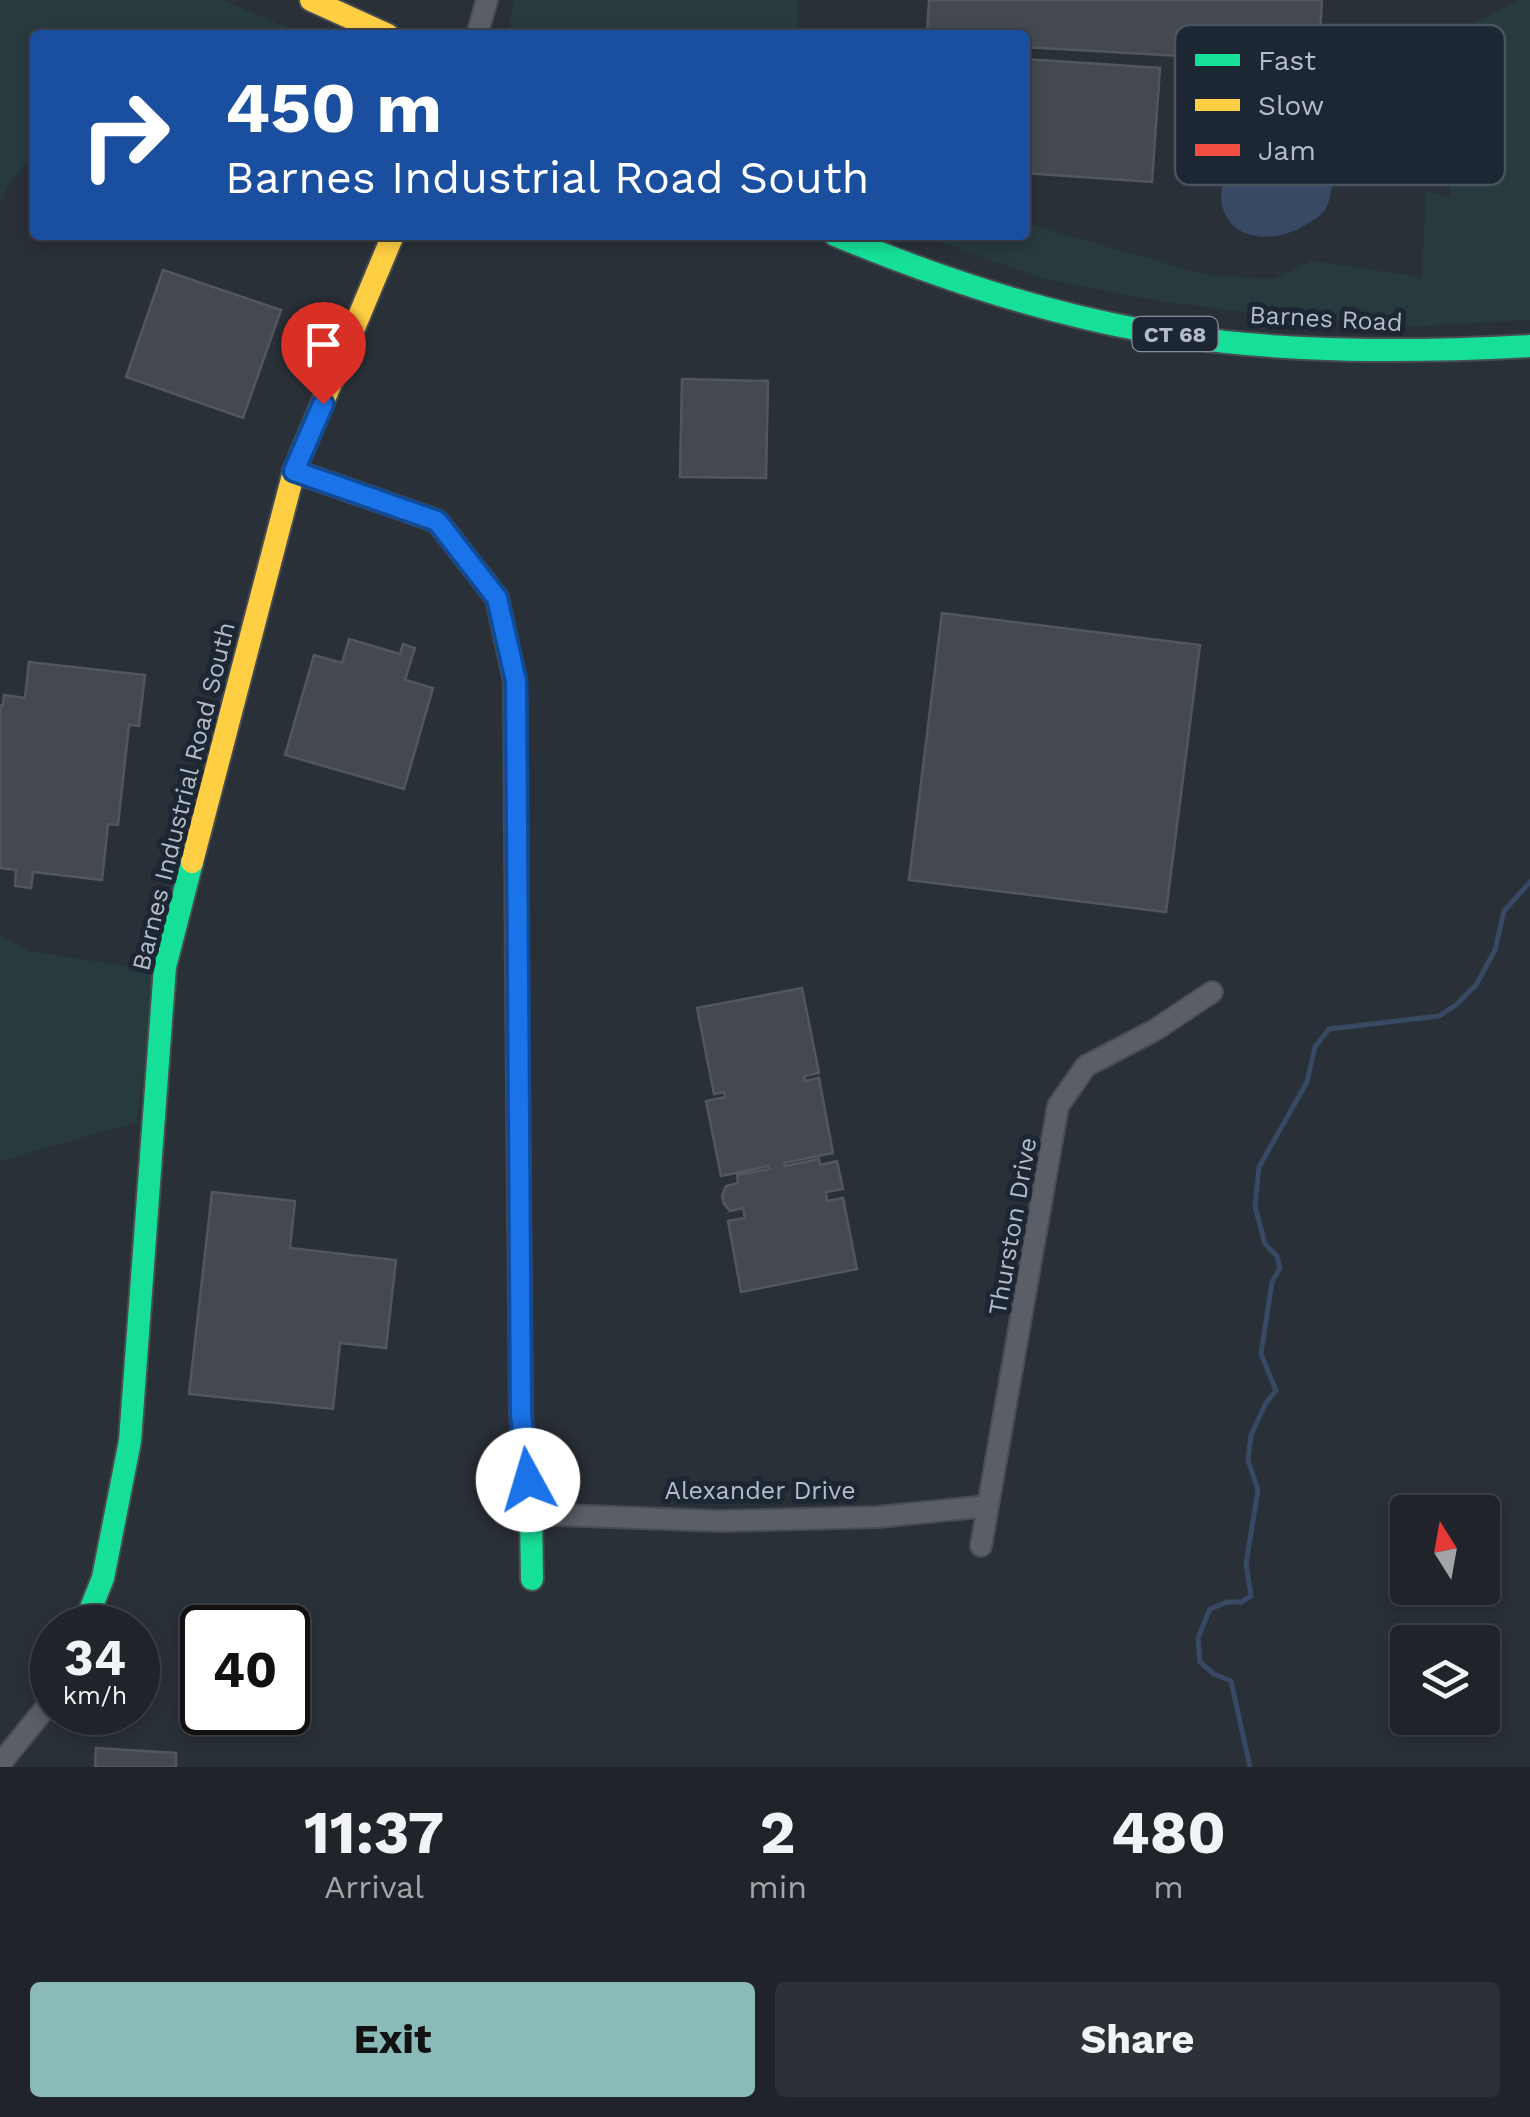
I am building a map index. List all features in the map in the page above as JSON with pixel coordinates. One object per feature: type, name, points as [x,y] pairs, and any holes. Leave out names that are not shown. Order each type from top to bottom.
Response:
[{"type":"street","points":[[311,0],[377,30]]},
{"type":"street","points":[[478,30],[487,0]]},
{"type":"street","name":"Barnes Industrial Road South","points":[[92,1605],[103,1578],[130,1441],[166,967],[294,471],[391,240]]},
{"type":"street","name":"Barnes Road","points":[[848,240],[968,286],[1092,320],[1208,339],[1325,349],[1464,350],[1530,346]]},
{"type":"street","points":[[294,471],[437,521],[497,598],[516,681],[521,1414],[531,1514],[532,1578]]},
{"type":"street","name":"Thurston Drive","points":[[982,1546],[1058,1106],[1086,1066],[1155,1030],[1212,992]]},
{"type":"street","name":"Alexander Drive","points":[[531,1514],[720,1521],[878,1517],[988,1506]]},
{"type":"street","points":[[0,1764],[30,1727]]},
{"type":"green space","points":[[0,0],[223,0],[293,30],[30,30],[30,160],[9,183],[0,204]]},
{"type":"green space","points":[[514,0],[797,0],[798,30],[510,27]]},
{"type":"green space","points":[[1519,0],[1530,0],[1530,320],[1400,327],[1158,301],[1045,279],[934,240],[1030,240],[1030,224],[1206,275],[1273,279],[1312,261],[1422,277],[1426,190],[1451,198],[1449,185],[1505,185],[1505,25],[1471,25]]},
{"type":"green space","points":[[0,935],[29,951],[157,971],[137,1122],[0,1161]]},
{"type":"water","points":[[1333,185],[1328,205],[1319,216],[1296,230],[1271,236],[1247,234],[1236,228],[1222,206],[1222,187]]},
{"type":"building","points":[[929,0],[1322,0],[1320,25],[1175,25],[1175,56],[1030,47],[1030,30],[927,30]]},
{"type":"building","points":[[1030,59],[1160,68],[1152,182],[1030,173]]},
{"type":"building","points":[[163,270],[281,310],[243,418],[126,377]]},
{"type":"building","points":[[682,379],[768,381],[766,478],[680,477]]},
{"type":"building","points":[[942,613],[1200,645],[1166,912],[909,880]]},
{"type":"building","points":[[349,639],[400,654],[403,644],[415,648],[405,680],[433,688],[404,789],[285,755],[314,655],[342,663]]},
{"type":"building","points":[[29,662],[145,675],[139,726],[129,725],[118,825],[108,824],[102,880],[33,872],[31,888],[15,886],[16,870],[0,868],[0,705],[4,695],[25,698]]},
{"type":"building","points":[[802,988],[819,1073],[804,1076],[805,1081],[819,1078],[833,1153],[784,1163],[785,1166],[819,1159],[820,1165],[837,1161],[843,1189],[826,1192],[827,1201],[843,1198],[857,1269],[741,1292],[728,1221],[745,1218],[743,1208],[730,1211],[722,1196],[726,1186],[738,1183],[737,1175],[770,1169],[769,1166],[721,1176],[706,1101],[725,1097],[724,1092],[714,1094],[697,1008]]},
{"type":"building","points":[[212,1192],[295,1201],[290,1248],[396,1260],[386,1348],[340,1343],[333,1409],[189,1394]]},
{"type":"building","points":[[96,1748],[176,1753],[176,1767],[95,1767]]},
{"type":"waterway","points":[[1250,1767],[1231,1681],[1200,1662],[1198,1638],[1210,1609],[1251,1596],[1246,1564],[1258,1490],[1248,1460],[1251,1435],[1276,1391],[1261,1354],[1272,1282],[1280,1268],[1277,1256],[1265,1244],[1255,1206],[1259,1167],[1307,1082],[1315,1047],[1329,1029],[1439,1016],[1456,1005],[1476,985],[1495,950],[1504,911],[1530,882]]},
{"type":"traffic: fast","points":[[848,240],[992,293],[1056,311],[1198,339],[1364,350],[1530,346]]},
{"type":"traffic: fast","points":[[92,1605],[103,1578],[130,1441],[165,967],[192,862]]},
{"type":"traffic: fast","points":[[517,984],[521,1414],[531,1514],[532,1579]]},
{"type":"traffic: slow","points":[[311,0],[377,30]]},
{"type":"traffic: slow","points":[[192,862],[294,471],[391,240]]},
{"type":"traffic: jam","points":[[294,471],[437,521],[497,598],[515,681],[517,984]]},
{"type":"route","points":[[323,404],[294,471],[437,521],[497,598],[516,681],[521,1414],[528,1480]]}]
